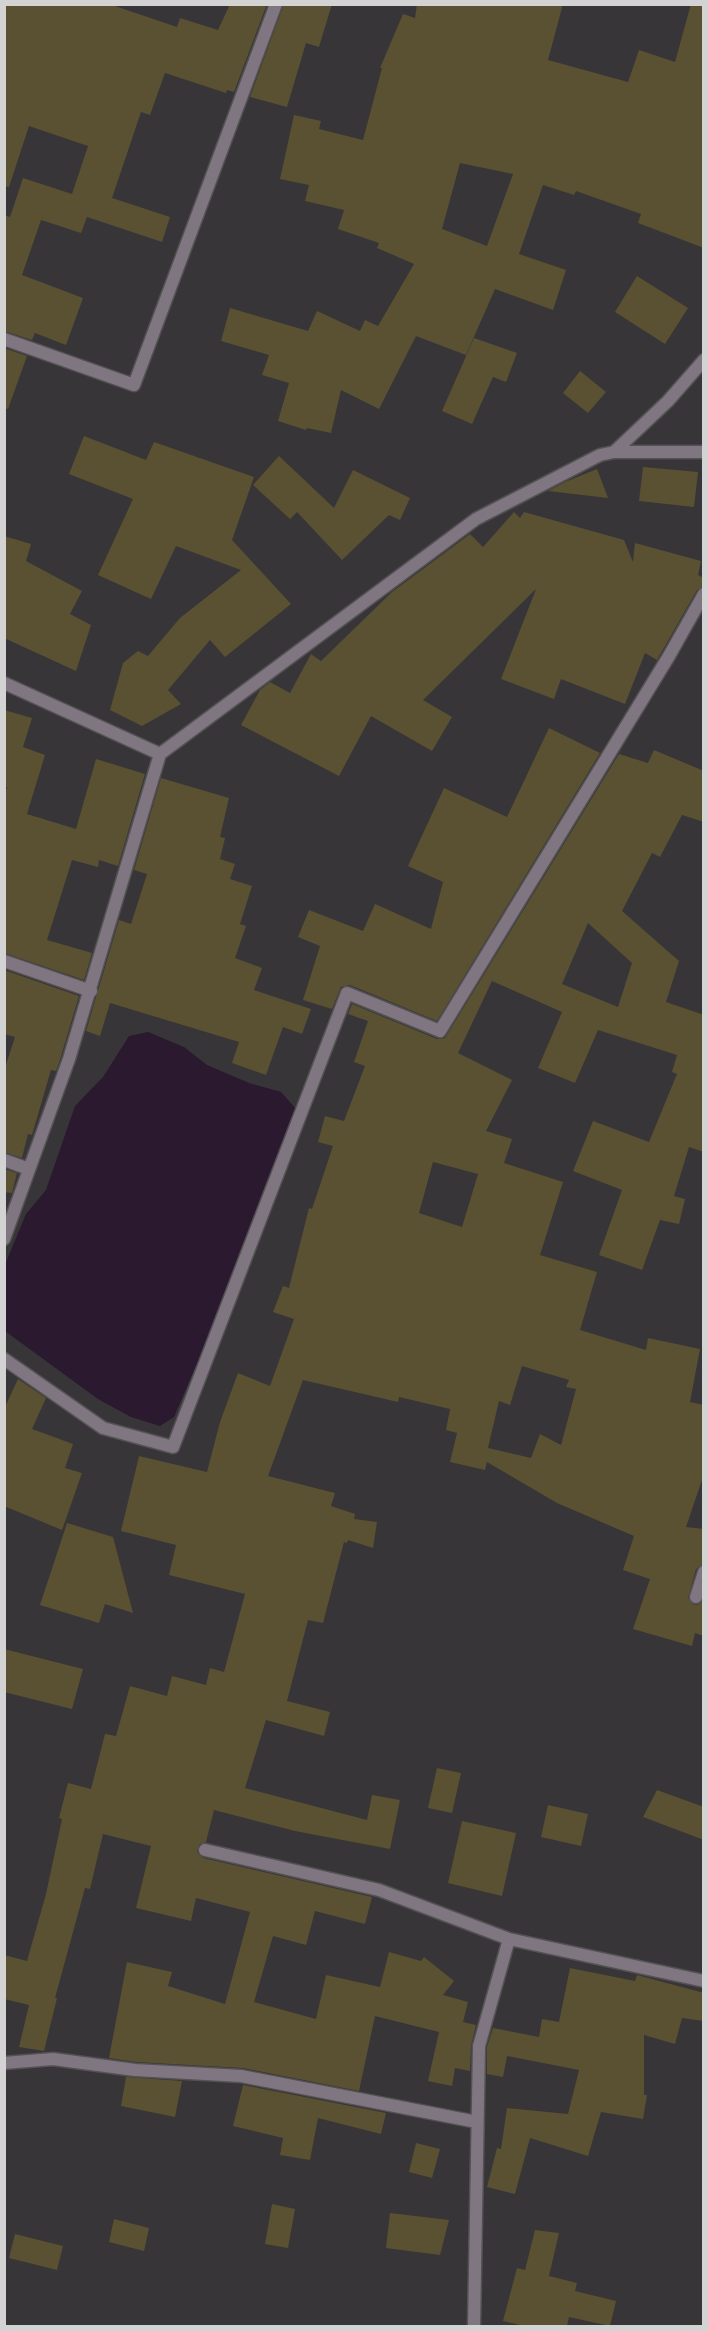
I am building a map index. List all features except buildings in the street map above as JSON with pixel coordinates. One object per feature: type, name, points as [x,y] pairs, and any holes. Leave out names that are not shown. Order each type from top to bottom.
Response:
[{"type":"street","points":[[4,339],[134,385],[276,4]]},
{"type":"street","points":[[614,452],[668,401],[704,360]]},
{"type":"street","points":[[4,1239],[91,991],[160,754],[476,519],[600,455],[614,452],[704,452]]},
{"type":"street","points":[[4,1359],[103,1428],[173,1447],[347,993],[440,1031],[663,666],[704,594]]},
{"type":"street","points":[[4,683],[160,754]]},
{"type":"street","points":[[4,961],[91,991]]},
{"type":"street","points":[[4,1160],[29,1169]]},
{"type":"street","points":[[696,1598],[704,1572]]},
{"type":"street","points":[[205,1851],[379,1890],[509,1939],[704,1981]]},
{"type":"street","points":[[474,2326],[478,2046],[509,1939]]},
{"type":"street","points":[[4,2063],[54,2059],[135,2070],[241,2076],[477,2122]]},
{"type":"shaded area","points":[[148,1032],[184,1047],[207,1065],[249,1083],[281,1092],[296,1109],[298,1142],[238,1268],[174,1417],[160,1426],[131,1417],[98,1399],[5,1331],[4,1267],[26,1214],[46,1190],[75,1106],[103,1077],[129,1036]]}]
